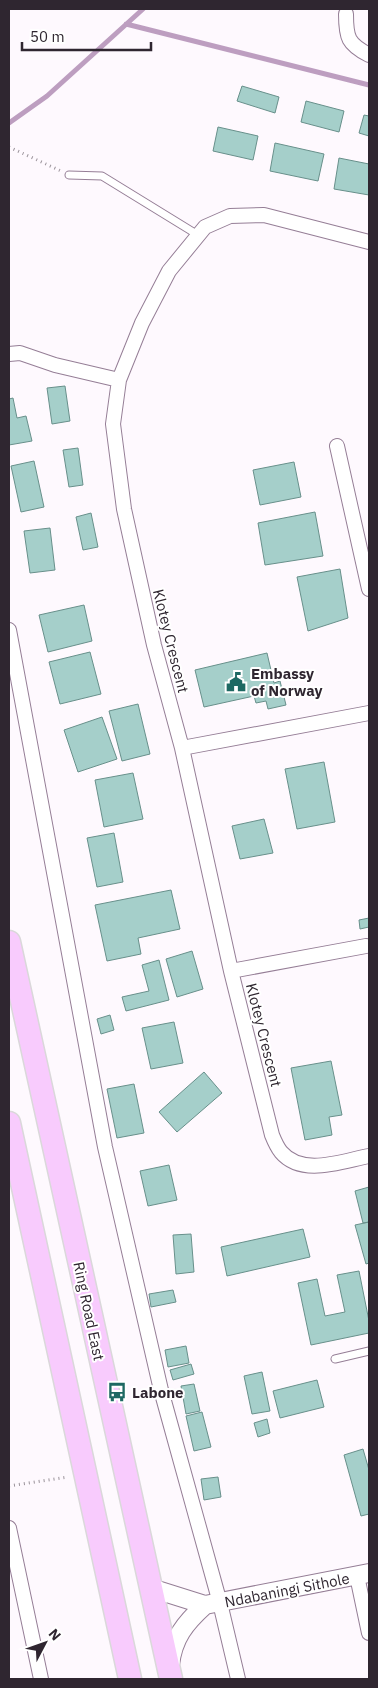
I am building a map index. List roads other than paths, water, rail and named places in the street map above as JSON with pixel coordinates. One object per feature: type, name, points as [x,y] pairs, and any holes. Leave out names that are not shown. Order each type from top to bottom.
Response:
[{"type":"main road","name":"Ring Road East","points":[[9,942],[170,1676]]},
{"type":"main road","points":[[9,1123],[130,1679]]},
{"type":"street","points":[[346,14],[346,35],[356,48],[369,55]]},
{"type":"street","name":"Klotey Crescent","points":[[369,242],[264,215],[230,216],[205,227],[169,271],[142,323],[119,380],[113,424],[124,509],[154,644],[182,748],[231,971],[272,1135],[280,1152],[293,1162],[304,1166],[322,1165],[369,1156]]},
{"type":"street","points":[[9,354],[20,353],[55,365],[119,380]]},
{"type":"street","points":[[337,446],[369,590]]},
{"type":"street","points":[[9,630],[105,1147],[213,1604],[238,1679]]},
{"type":"street","points":[[182,748],[369,713]]},
{"type":"street","points":[[231,971],[366,946]]},
{"type":"street","points":[[9,1528],[41,1679]]},
{"type":"street","points":[[363,1575],[369,1633]]},
{"type":"street","name":"Ndabaningi Sithole","points":[[170,1676],[172,1652],[177,1636],[188,1620],[213,1604],[363,1575]]},
{"type":"street","name":"Ndabaningi Sithole","points":[[151,1588],[213,1604]]},
{"type":"lane","points":[[69,175],[102,176],[198,235]]},
{"type":"lane","points":[[335,1359],[369,1351]]},
{"type":"waterway","points":[[9,123],[47,96],[143,9]]},
{"type":"waterway","points":[[126,24],[369,85]]},
{"type":"place","name":"Embassy of Norway","points":[[236,682]]},
{"type":"place","name":"Labone","points":[[117,1392]]}]
